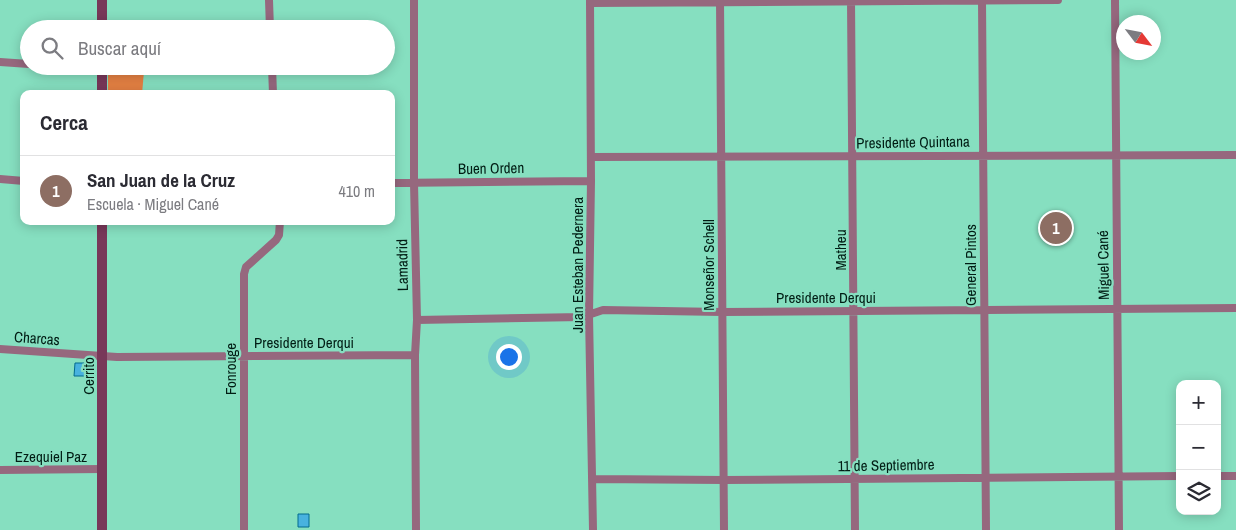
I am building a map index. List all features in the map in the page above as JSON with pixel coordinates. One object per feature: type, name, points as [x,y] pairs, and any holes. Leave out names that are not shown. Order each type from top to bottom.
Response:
[{"type":"main road","points":[[102,0],[102,20]]},
{"type":"main road","points":[[102,75],[102,90]]},
{"type":"main road","name":"Cerrito","points":[[102,225],[102,530]]},
{"type":"street","points":[[269,0],[270,20]]},
{"type":"street","name":"Lamadrid","points":[[414,0],[414,183],[417,320],[415,355],[416,530]]},
{"type":"street","name":"Matheu","points":[[851,0],[855,530]]},
{"type":"street","name":"General Pintos","points":[[982,0],[986,530]]},
{"type":"street","points":[[590,2],[1058,0]]},
{"type":"street","name":"Miguel Cané","points":[[1115,0],[1119,530]]},
{"type":"street","name":"Monseñor Schell","points":[[720,1],[724,530]]},
{"type":"street","name":"Juan Esteban Pedernera","points":[[590,2],[591,181],[589,315],[593,530]]},
{"type":"street","points":[[0,62],[20,63]]},
{"type":"street","points":[[273,75],[274,90]]},
{"type":"street","name":"Presidente Quintana","points":[[591,157],[1236,154]]},
{"type":"street","points":[[0,180],[20,181]]},
{"type":"street","name":"Buen Orden","points":[[395,183],[591,181]]},
{"type":"street","name":"Fonrouge","points":[[244,530],[244,274],[246,267],[276,240],[279,235],[280,225]]},
{"type":"street","name":"Presidente Derqui","points":[[417,320],[582,317],[603,310],[722,312],[1236,308]]},
{"type":"street","name":"Charcas","points":[[0,349],[103,356]]},
{"type":"street","name":"Presidente Derqui","points":[[103,356],[415,355]]},
{"type":"street","name":"Ezequiel Paz","points":[[0,470],[102,469]]},
{"type":"street","name":"11 de Septiembre","points":[[593,479],[724,480],[1176,476]]},
{"type":"street","points":[[1221,476],[1236,476]]},
{"type":"shaded area","points":[[108,75],[144,75],[142,90],[108,90]]},
{"type":"building","points":[[75,363],[92,363],[95,366],[95,376],[74,376]]},
{"type":"building","points":[[298,514],[309,514],[309,527],[298,527]]},
{"type":"place","name":"San Juan de la Cruz","points":[[1056,228]]}]
